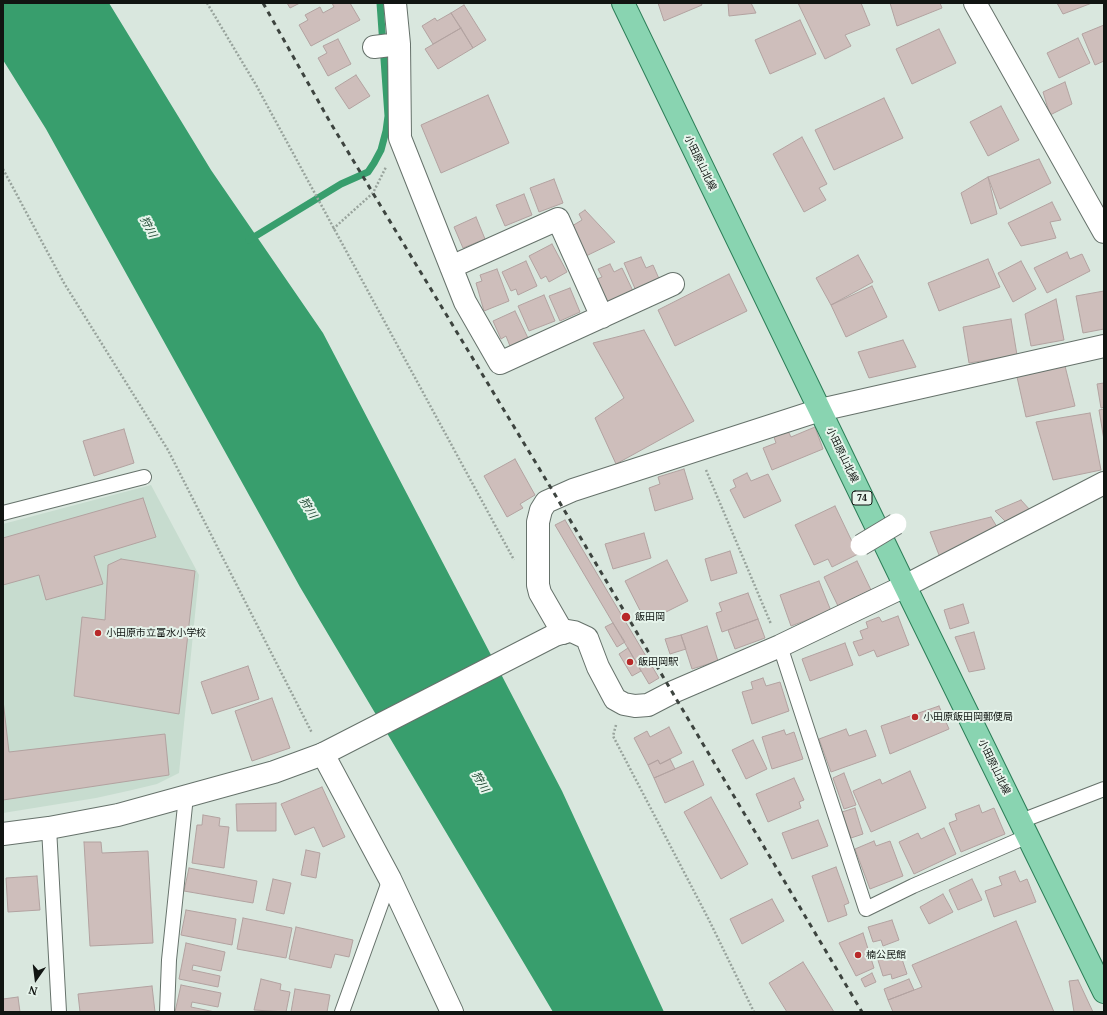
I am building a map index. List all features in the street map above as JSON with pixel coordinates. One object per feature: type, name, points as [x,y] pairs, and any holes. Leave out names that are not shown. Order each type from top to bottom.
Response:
[{"type":"main road","name":"小田原山北線","points":[[622,3],[1104,992]]},
{"type":"street","points":[[395,3],[399,44],[400,138],[465,302],[500,362],[673,284]]},
{"type":"street","points":[[975,3],[1104,232]]},
{"type":"street","points":[[374,47],[399,44]]},
{"type":"street","points":[[451,267],[558,219],[602,317]]},
{"type":"street","points":[[559,634],[540,593],[538,585],[538,522],[541,510],[546,502],[573,490],[820,410],[1104,346]]},
{"type":"street","points":[[3,834],[49,828],[118,815],[274,772],[323,754],[559,634],[574,632],[587,638],[598,667],[615,699],[624,704],[635,706],[648,705],[673,692],[780,646],[905,586],[1104,483]]},
{"type":"street","points":[[861,545],[896,524]]},
{"type":"street","points":[[323,754],[390,879],[452,1012]]},
{"type":"lane","points":[[3,513],[144,477]]},
{"type":"lane","points":[[780,646],[866,909],[1104,789]]},
{"type":"lane","points":[[167,1012],[169,960],[186,796]]},
{"type":"lane","points":[[49,828],[59,1012]]},
{"type":"lane","points":[[342,1012],[390,879]]},
{"type":"path","points":[[207,3],[256,85],[333,230],[514,560],[538,585]]},
{"type":"path","points":[[333,230],[373,193],[400,138]]},
{"type":"path","points":[[3,169],[64,283],[168,450],[323,754]]},
{"type":"path","points":[[697,450],[780,646]]},
{"type":"path","points":[[624,704],[613,736],[709,920],[754,1012]]},
{"type":"shaded area","name":"小田原市立富水小学校","points":[[151,485],[199,575],[179,773],[157,784],[132,790],[96,798],[3,813],[3,524]]},
{"type":"water","name":"狩川","points":[[3,3],[109,3],[211,170],[323,333],[562,791],[664,1012],[553,1012],[300,587],[46,129],[3,60]]},
{"type":"building","points":[[287,3],[300,3],[290,8]]},
{"type":"building","points":[[332,3],[350,3],[360,20],[311,46],[299,25],[308,20],[305,15],[320,7],[323,13],[334,7]]},
{"type":"building","points":[[658,3],[701,3],[702,5],[664,21]]},
{"type":"building","points":[[728,3],[751,3],[756,13],[729,16]]},
{"type":"building","points":[[798,3],[861,3],[870,25],[845,35],[851,46],[825,59]]},
{"type":"building","points":[[890,3],[940,3],[942,8],[897,26]]},
{"type":"building","points":[[1057,3],[1092,3],[1063,14]]},
{"type":"building","points":[[464,5],[486,40],[473,48],[451,13]]},
{"type":"building","points":[[451,13],[461,28],[433,44],[422,26],[435,18],[437,21]]},
{"type":"building","points":[[800,20],[816,54],[770,74],[755,40]]},
{"type":"building","points":[[1104,25],[1104,61],[1095,65],[1082,34]]},
{"type":"building","points":[[461,28],[473,48],[438,69],[425,49]]},
{"type":"building","points":[[939,29],[956,63],[912,84],[896,49]]},
{"type":"building","points":[[1078,38],[1090,63],[1059,78],[1047,53]]},
{"type":"building","points":[[338,39],[351,64],[328,76],[318,58],[327,53],[323,46]]},
{"type":"building","points":[[356,75],[370,96],[349,109],[335,88]]},
{"type":"building","points":[[1065,82],[1072,104],[1050,115],[1043,92]]},
{"type":"building","points":[[488,95],[509,143],[441,173],[421,125]]},
{"type":"building","points":[[884,98],[903,138],[834,170],[815,130]]},
{"type":"building","points":[[1001,106],[1019,140],[988,156],[970,122]]},
{"type":"building","points":[[802,137],[827,184],[819,188],[826,200],[804,212],[773,154]]},
{"type":"building","points":[[1039,159],[1051,183],[1000,209],[988,177]]},
{"type":"building","points":[[988,177],[997,214],[971,224],[961,193]]},
{"type":"building","points":[[554,179],[563,203],[539,212],[530,188]]},
{"type":"building","points":[[524,194],[532,215],[505,226],[496,205]]},
{"type":"building","points":[[1052,202],[1061,220],[1050,222],[1056,238],[1021,246],[1008,223]]},
{"type":"building","points":[[585,210],[615,242],[586,256],[572,226],[582,220],[579,214]]},
{"type":"building","points":[[476,217],[485,239],[463,248],[454,227]]},
{"type":"building","points":[[552,244],[567,272],[549,282],[546,276],[541,279],[529,256]]},
{"type":"building","points":[[1067,252],[1070,259],[1082,254],[1090,271],[1047,293],[1034,268]]},
{"type":"building","points":[[858,255],[873,282],[831,305],[816,278]]},
{"type":"building","points":[[641,257],[646,268],[653,265],[660,281],[636,291],[624,263]]},
{"type":"building","points":[[988,259],[1000,287],[939,311],[928,283]]},
{"type":"building","points":[[526,261],[537,286],[518,295],[516,289],[511,291],[502,272]]},
{"type":"building","points":[[1021,261],[1036,289],[1013,302],[998,273]]},
{"type":"building","points":[[610,264],[614,272],[622,268],[633,291],[608,303],[597,279],[602,277],[598,269]]},
{"type":"building","points":[[497,269],[509,301],[484,311],[476,283],[482,281],[480,275]]},
{"type":"building","points":[[729,274],[747,311],[675,346],[658,310]]},
{"type":"building","points":[[872,286],[887,317],[846,337],[831,305]]},
{"type":"building","points":[[570,288],[580,312],[560,321],[549,296]]},
{"type":"building","points":[[1104,291],[1104,329],[1083,333],[1076,296]]},
{"type":"building","points":[[544,295],[555,321],[529,331],[518,306]]},
{"type":"building","points":[[1056,299],[1064,340],[1031,346],[1025,314]]},
{"type":"building","points":[[515,311],[528,338],[510,346],[506,336],[501,339],[493,321]]},
{"type":"building","points":[[1011,319],[1017,355],[969,363],[963,327]]},
{"type":"building","points":[[644,330],[694,421],[616,464],[595,418],[624,398],[593,343]]},
{"type":"building","points":[[903,340],[916,367],[869,378],[858,352]]},
{"type":"building","points":[[1065,366],[1075,406],[1026,417],[1017,377]]},
{"type":"building","points":[[1104,383],[1104,407],[1101,408],[1097,384]]},
{"type":"building","points":[[1104,409],[1104,440],[1099,410]]},
{"type":"building","points":[[1090,413],[1101,470],[1053,480],[1036,422]]},
{"type":"building","points":[[815,427],[823,449],[772,470],[763,448],[776,443],[774,437],[788,431],[791,437]]},
{"type":"building","points":[[124,429],[134,463],[94,476],[83,441]]},
{"type":"building","points":[[515,459],[535,495],[520,504],[523,508],[507,517],[484,476]]},
{"type":"building","points":[[684,469],[693,499],[655,511],[649,488],[660,484],[658,477]]},
{"type":"building","points":[[747,473],[751,481],[768,474],[781,501],[744,518],[730,490],[736,487],[733,480]]},
{"type":"building","points":[[143,498],[156,537],[94,556],[103,584],[46,600],[39,575],[3,585],[3,538]]},
{"type":"building","points":[[1021,500],[1030,510],[1009,525],[995,511]]},
{"type":"building","points":[[835,506],[858,554],[832,567],[828,559],[814,565],[795,525]]},
{"type":"building","points":[[991,517],[1000,532],[941,560],[930,532]]},
{"type":"building","points":[[565,520],[659,678],[649,684],[555,525]]},
{"type":"building","points":[[644,533],[651,558],[613,569],[605,544]]},
{"type":"building","points":[[730,551],[737,573],[711,581],[705,559]]},
{"type":"building","points":[[121,559],[195,571],[179,714],[74,696],[82,617],[105,620],[108,565]]},
{"type":"building","points":[[667,560],[688,601],[646,622],[625,581]]},
{"type":"building","points":[[857,561],[871,590],[838,606],[824,577]]},
{"type":"building","points":[[819,581],[831,611],[791,626],[780,595]]},
{"type":"building","points":[[748,593],[758,619],[722,632],[716,613],[722,611],[719,603]]},
{"type":"building","points":[[963,604],[969,623],[950,629],[944,610]]},
{"type":"building","points":[[898,616],[909,645],[877,657],[874,650],[859,656],[853,642],[863,639],[860,631],[868,628],[866,622],[879,617],[882,622]]},
{"type":"building","points":[[758,619],[765,638],[735,649],[728,630]]},
{"type":"building","points":[[613,623],[625,642],[617,647],[605,627]]},
{"type":"building","points":[[707,626],[718,661],[692,669],[681,635]]},
{"type":"building","points":[[974,632],[985,669],[969,672],[955,637]]},
{"type":"building","points":[[681,635],[686,649],[670,654],[665,639]]},
{"type":"building","points":[[845,643],[853,665],[810,681],[802,659]]},
{"type":"building","name":"飯田岡駅","points":[[628,648],[641,671],[632,676],[619,654]]},
{"type":"building","points":[[248,666],[259,699],[212,714],[201,682]]},
{"type":"building","points":[[763,678],[766,686],[780,682],[789,711],[752,724],[742,692],[753,689],[751,682]]},
{"type":"building","points":[[272,698],[290,748],[252,761],[235,711]]},
{"type":"building","points":[[3,700],[9,752],[165,734],[169,775],[3,800]]},
{"type":"building","points":[[939,706],[949,729],[890,754],[881,726]]},
{"type":"building","points":[[669,727],[682,753],[660,764],[658,760],[648,765],[634,738],[647,731],[650,737]]},
{"type":"building","points":[[846,729],[849,736],[866,730],[876,756],[831,772],[819,739]]},
{"type":"building","points":[[784,730],[786,735],[794,732],[803,759],[772,769],[762,737]]},
{"type":"building","points":[[753,740],[767,769],[746,779],[732,750]]},
{"type":"building","points":[[670,759],[675,769],[654,778],[648,765],[658,760],[660,764]]},
{"type":"building","points":[[693,761],[704,785],[665,803],[654,778]]},
{"type":"building","points":[[910,771],[926,808],[871,832],[853,791],[880,779],[882,784]]},
{"type":"building","points":[[844,773],[856,805],[844,809],[833,778]]},
{"type":"building","points":[[794,778],[804,800],[799,802],[801,808],[768,822],[756,794]]},
{"type":"building","points":[[322,787],[345,837],[323,847],[314,827],[295,835],[281,804]]},
{"type":"building","points":[[711,797],[748,864],[721,879],[684,812]]},
{"type":"building","points":[[276,803],[276,831],[237,831],[236,804]]},
{"type":"building","points":[[979,805],[982,813],[994,808],[1005,834],[961,852],[949,823],[957,820],[955,814]]},
{"type":"building","points":[[855,808],[863,834],[851,838],[842,812]]},
{"type":"building","points":[[203,815],[220,818],[219,826],[229,827],[224,868],[192,863],[197,825],[202,825]]},
{"type":"building","points":[[818,820],[828,846],[792,859],[782,833]]},
{"type":"building","points":[[944,828],[956,854],[914,874],[899,842],[918,833],[921,839]]},
{"type":"building","points":[[874,841],[876,846],[890,841],[903,876],[870,889],[855,849]]},
{"type":"building","points":[[84,842],[101,842],[102,853],[148,851],[153,943],[90,946]]},
{"type":"building","points":[[306,850],[320,853],[316,878],[301,875]]},
{"type":"building","points":[[836,867],[849,903],[844,905],[847,915],[828,922],[812,876]]},
{"type":"building","points":[[189,868],[257,881],[253,903],[184,891]]},
{"type":"building","points":[[1015,871],[1020,882],[1027,879],[1036,902],[994,917],[985,891],[1002,885],[999,877]]},
{"type":"building","points":[[37,876],[40,910],[8,912],[6,878]]},
{"type":"building","points":[[273,879],[291,883],[284,914],[266,910]]},
{"type":"building","points":[[972,879],[982,900],[958,910],[949,890]]},
{"type":"building","points":[[943,894],[953,912],[929,924],[920,907]]},
{"type":"building","points":[[772,899],[784,921],[742,944],[730,919]]},
{"type":"building","points":[[186,910],[236,919],[232,945],[181,935]]},
{"type":"building","points":[[243,918],[292,928],[286,958],[237,949]]},
{"type":"building","points":[[892,920],[899,940],[883,946],[881,940],[873,942],[868,927]]},
{"type":"building","points":[[1016,921],[1054,1012],[893,1012],[888,1000],[922,987],[912,965]]},
{"type":"building","points":[[296,927],[353,940],[349,957],[335,954],[331,968],[289,959]]},
{"type":"building","name":"楠公民館","points":[[863,933],[874,968],[856,976],[839,943]]},
{"type":"building","points":[[186,943],[225,952],[221,971],[193,965],[192,970],[220,976],[218,987],[179,979]]},
{"type":"building","points":[[899,950],[907,974],[892,979],[891,974],[883,976],[877,957]]},
{"type":"building","points":[[803,962],[834,1012],[787,1012],[769,983]]},
{"type":"building","points":[[872,973],[876,982],[865,987],[861,979]]},
{"type":"building","points":[[261,979],[281,984],[280,990],[290,992],[286,1012],[254,1010]]},
{"type":"building","points":[[909,979],[914,990],[888,1000],[884,989]]},
{"type":"building","points":[[1078,980],[1093,1012],[1074,1012],[1069,981]]},
{"type":"building","points":[[181,985],[221,993],[218,1007],[192,1002],[191,1007],[215,1012],[175,1012]]},
{"type":"building","points":[[152,986],[155,1012],[80,1012],[78,994]]},
{"type":"building","points":[[295,989],[330,995],[327,1012],[291,1012]]},
{"type":"building","points":[[18,997],[20,1012],[3,1012],[3,999]]},
{"type":"waterway","points":[[249,240],[341,184],[368,172],[374,163],[381,150],[388,116],[380,3]]},
{"type":"railway","points":[[263,3],[330,122],[557,498],[862,1012]]},
{"type":"place","name":"飯田岡","points":[[626,617]]},
{"type":"place","name":"小田原市立富水小学校","points":[[98,633]]},
{"type":"place","name":"飯田岡駅","points":[[630,662]]},
{"type":"place","name":"小田原飯田岡郵便局","points":[[915,717]]},
{"type":"place","name":"楠公民館","points":[[858,955]]}]
